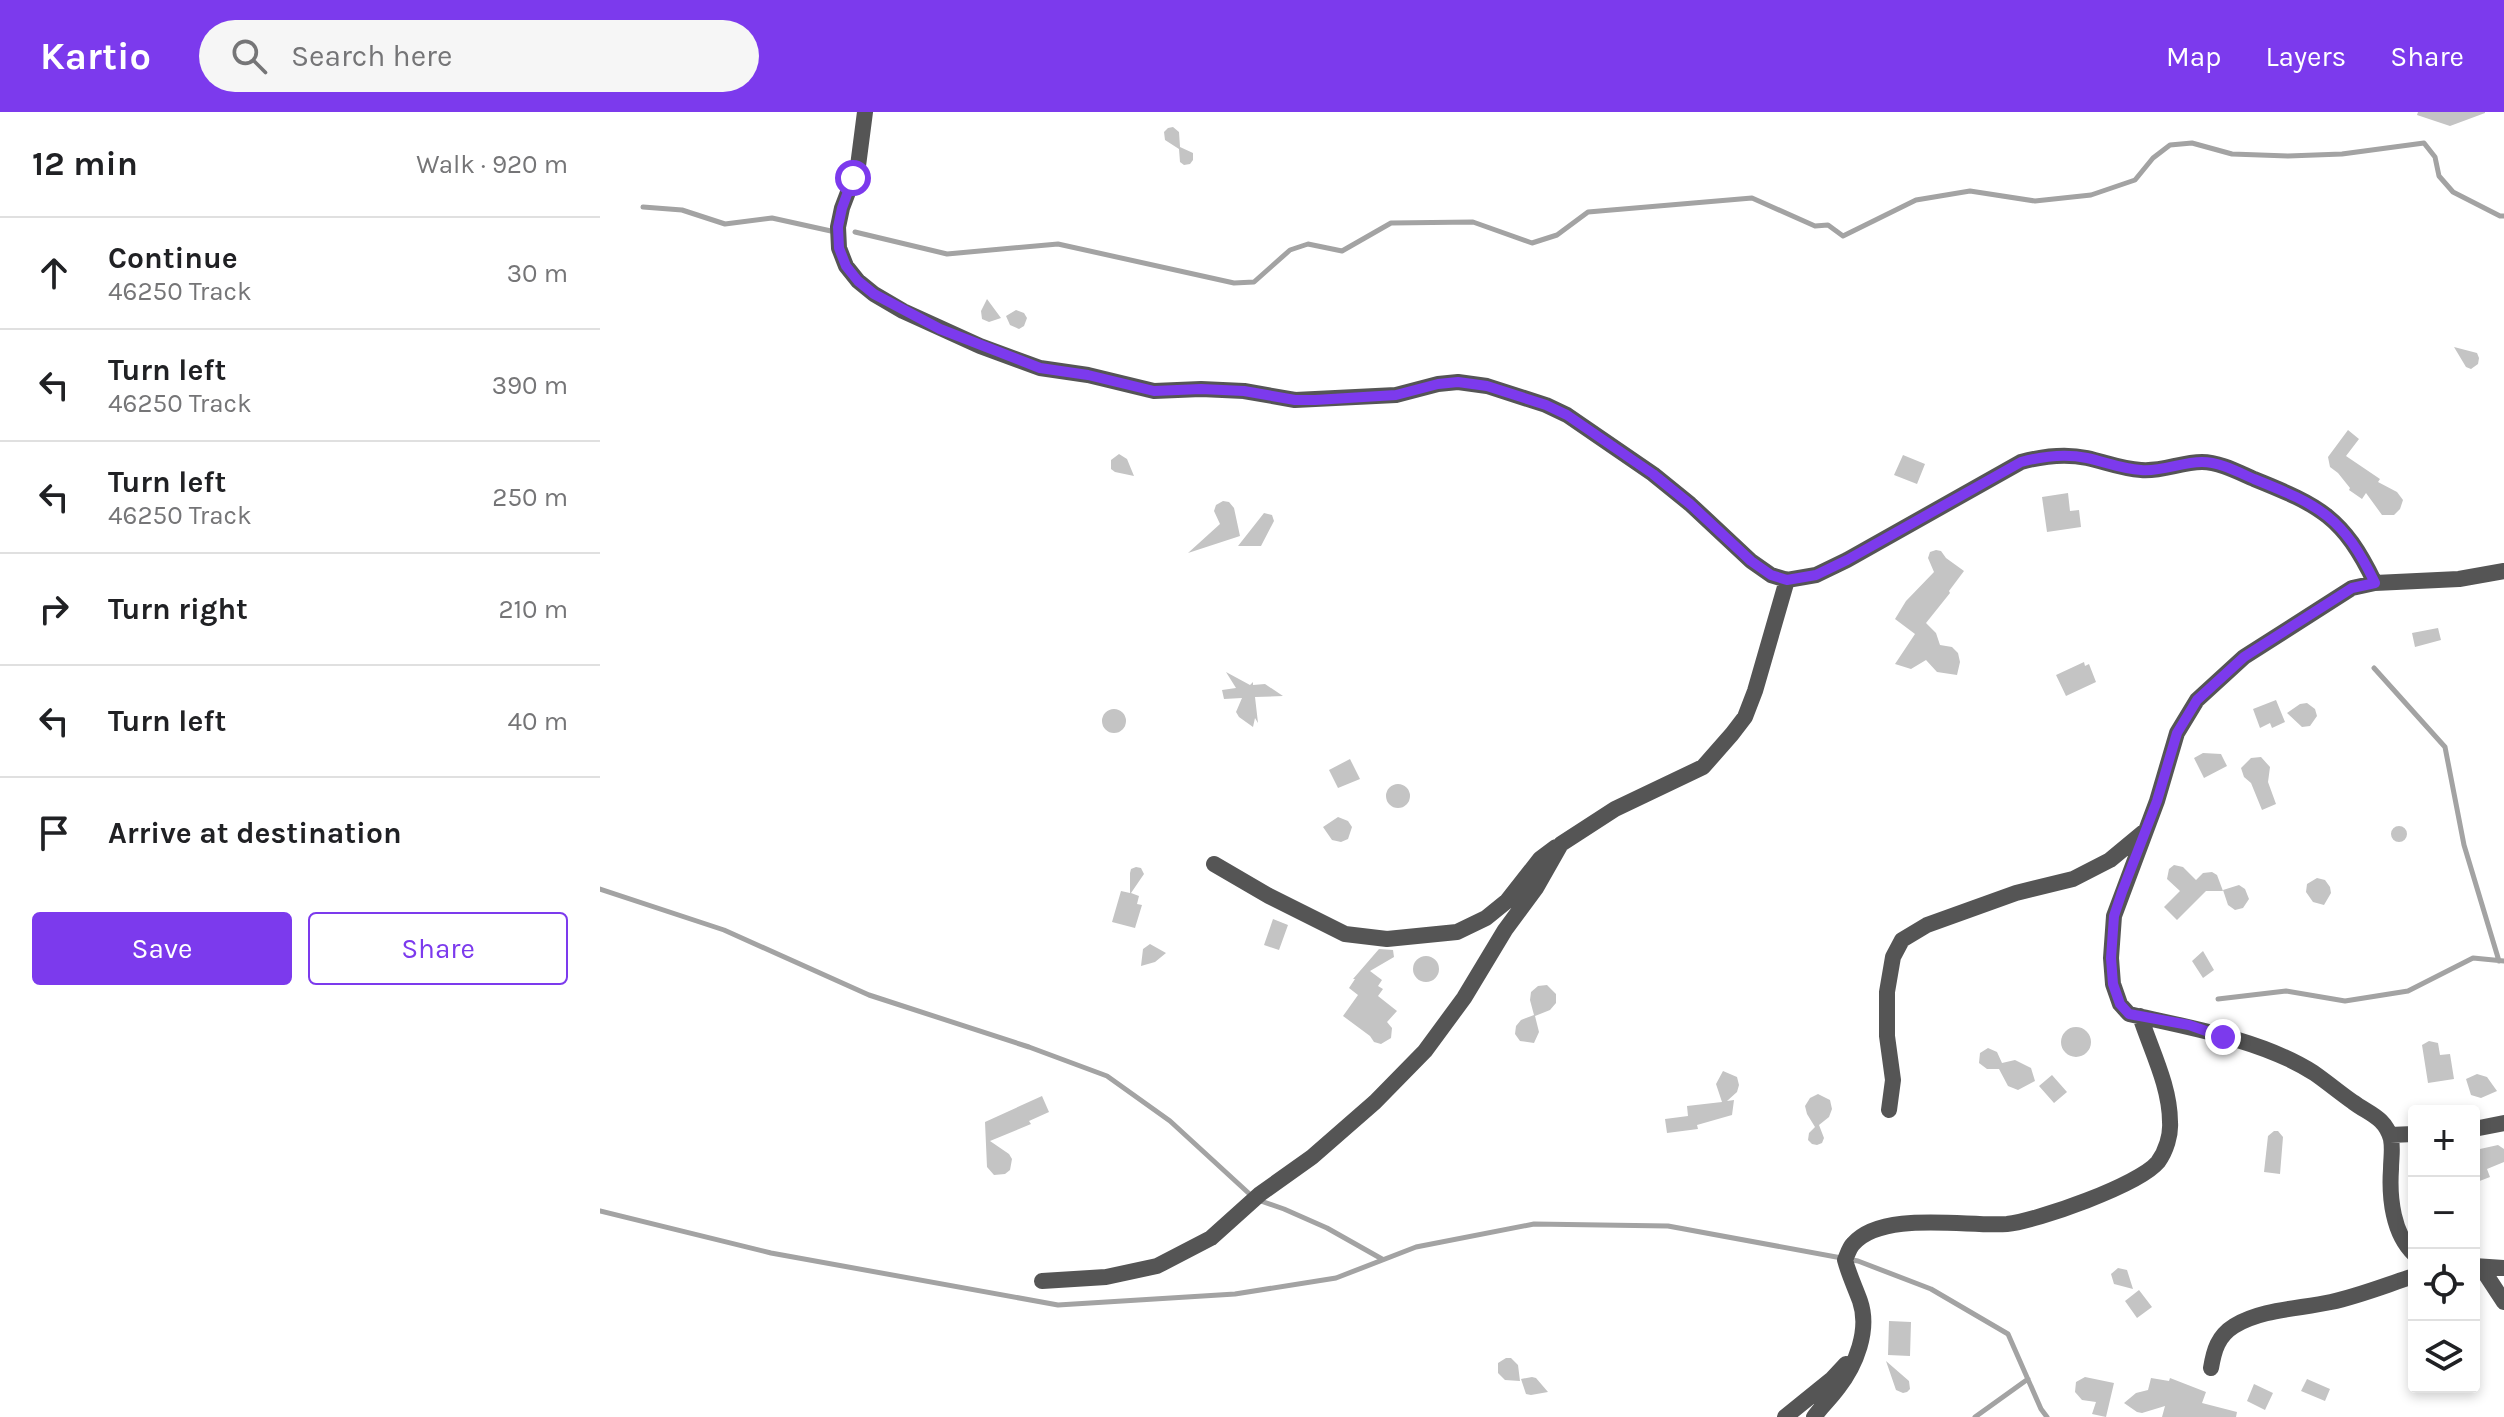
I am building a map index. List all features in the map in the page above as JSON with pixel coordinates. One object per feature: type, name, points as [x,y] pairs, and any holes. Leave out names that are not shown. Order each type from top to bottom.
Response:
[{"type":"street","points":[[865,112],[858,166],[838,227],[839,248],[846,266],[874,294],[903,311],[980,346],[1040,368],[1088,375],[1154,391],[1244,391],[1295,400],[1396,395],[1458,382],[1487,386],[1567,415],[1653,474],[1751,561],[1771,575],[1787,580],[1816,575],[1847,560],[2021,462],[2066,454],[2141,470],[2164,470],[2203,462],[2232,470],[2290,494],[2326,513],[2361,554],[2375,583]]},
{"type":"street","points":[[2409,1249],[2402,1243],[2396,1227],[2392,1201],[2393,1152],[2390,1135],[2383,1122],[2295,1063],[2206,1030],[2129,1014],[2115,994],[2112,932],[2122,892],[2146,830],[2177,733],[2197,700],[2244,657],[2352,588],[2375,583],[2459,579],[2504,571]]},
{"type":"street","points":[[1214,864],[1345,934],[1387,939],[1457,932],[1486,918],[1507,901],[1540,859],[1561,844],[1615,809],[1703,767],[1745,717],[1787,580]]},
{"type":"street","points":[[1889,1110],[1893,1080],[1887,1036],[1887,992],[1893,957],[1902,940],[1927,925],[2016,893],[2073,879],[2110,860],[2146,830]]},
{"type":"street","points":[[1042,1281],[1106,1277],[1157,1266],[1211,1238],[1260,1194],[1312,1157],[1375,1102],[1425,1051],[1464,998],[1561,844]]},
{"type":"street","points":[[1814,1417],[1840,1387],[1862,1339],[1864,1319],[1845,1260],[1853,1244],[1866,1234],[1893,1225],[1930,1222],[2008,1224],[2039,1218],[2132,1179],[2158,1162],[2168,1143],[2170,1121],[2158,1065],[2140,1016]]},
{"type":"street","points":[[2480,1128],[2504,1123]]},
{"type":"street","points":[[2390,1135],[2408,1134]]},
{"type":"street","points":[[2480,1266],[2504,1268]]},
{"type":"street","points":[[2480,1269],[2504,1302]]},
{"type":"street","points":[[2211,1368],[2215,1347],[2233,1326],[2256,1316],[2329,1303],[2408,1278]]},
{"type":"street","points":[[1785,1417],[1832,1379],[1858,1352]]},
{"type":"building","points":[[2418,112],[2485,113],[2450,126],[2417,115]]},
{"type":"building","points":[[1173,127],[1179,132],[1180,147],[1193,153],[1190,164],[1180,162],[1179,149],[1165,140],[1164,132]]},
{"type":"building","points":[[987,299],[1001,318],[989,322],[982,319],[981,311]]},
{"type":"building","points":[[1016,310],[1027,318],[1019,329],[1010,325],[1006,316]]},
{"type":"building","points":[[2454,347],[2477,353],[2478,364],[2471,369],[2466,367]]},
{"type":"building","points":[[2348,430],[2359,439],[2346,456],[2380,479],[2378,482],[2397,492],[2403,500],[2394,515],[2382,515],[2366,493],[2362,499],[2349,490],[2330,467],[2328,457]]},
{"type":"building","points":[[1119,454],[1127,459],[1134,476],[1111,469],[1111,460]]},
{"type":"building","points":[[1903,455],[1925,464],[1917,484],[1894,475]]},
{"type":"building","points":[[2068,493],[2070,511],[2079,510],[2081,527],[2047,532],[2042,497]]},
{"type":"building","points":[[1223,501],[1234,508],[1240,536],[1188,553],[1220,524],[1214,511],[1216,505]]},
{"type":"building","points":[[1264,513],[1272,515],[1274,521],[1261,546],[1238,546]]},
{"type":"building","points":[[1936,550],[1964,571],[1926,623],[1936,633],[1940,645],[1952,647],[1958,653],[1960,662],[1957,675],[1937,672],[1926,660],[1911,669],[1895,664],[1915,634],[1895,619],[1906,601],[1934,572],[1928,558],[1930,552]]},
{"type":"building","points":[[2438,628],[2441,640],[2415,647],[2412,633]]},
{"type":"building","points":[[2084,662],[2085,666],[2089,664],[2096,682],[2066,696],[2056,675]]},
{"type":"building","points":[[1226,672],[1250,685],[1253,682],[1253,685],[1265,684],[1283,696],[1255,697],[1258,723],[1255,718],[1253,727],[1236,712],[1242,698],[1224,699],[1222,690],[1236,688]]},
{"type":"building","points":[[2276,700],[2285,722],[2272,728],[2270,723],[2260,728],[2253,709]]},
{"type":"building","points":[[2307,703],[2315,709],[2317,716],[2310,726],[2302,727],[2287,713]]},
{"type":"building","points":[[1114,709],[1123,712],[1126,721],[1123,730],[1114,733],[1105,730],[1102,721],[1105,712]]},
{"type":"building","points":[[2203,753],[2221,754],[2227,766],[2204,778],[2194,758]]},
{"type":"building","points":[[2261,757],[2270,767],[2268,782],[2276,804],[2262,810],[2241,768],[2251,758]]},
{"type":"building","points":[[1350,759],[1360,779],[1338,788],[1329,770]]},
{"type":"building","points":[[1398,784],[1409,791],[1410,796],[1403,807],[1398,808],[1387,801],[1386,796],[1393,785]]},
{"type":"building","points":[[1338,817],[1348,821],[1352,827],[1348,839],[1341,842],[1332,840],[1323,827]]},
{"type":"building","points":[[2396,826],[2402,826],[2407,834],[2405,840],[2396,842],[2391,837],[2391,831]]},
{"type":"building","points":[[2174,865],[2183,867],[2196,880],[2203,873],[2212,872],[2217,875],[2223,891],[2206,891],[2177,920],[2164,907],[2180,891],[2167,879],[2169,869]]},
{"type":"building","points":[[1136,867],[1141,868],[1144,874],[1131,893],[1139,896],[1137,904],[1142,905],[1135,928],[1112,922],[1121,891],[1130,893],[1130,873]]},
{"type":"building","points":[[2317,878],[2325,880],[2330,887],[2331,893],[2324,905],[2313,902],[2306,892],[2307,884]]},
{"type":"building","points":[[2239,885],[2245,889],[2249,899],[2243,908],[2235,910],[2228,905],[2223,890]]},
{"type":"building","points":[[1273,919],[1288,925],[1279,950],[1264,945]]},
{"type":"building","points":[[1150,944],[1166,953],[1155,962],[1141,966],[1143,949]]},
{"type":"building","points":[[1379,949],[1393,950],[1394,957],[1370,971],[1382,980],[1378,986],[1383,989],[1378,996],[1397,1011],[1387,1022],[1392,1028],[1391,1038],[1381,1044],[1374,1042],[1343,1016],[1358,995],[1349,988],[1353,979]]},
{"type":"building","points":[[2203,951],[2214,970],[2203,978],[2192,961]]},
{"type":"building","points":[[1426,956],[1435,960],[1439,969],[1435,978],[1426,982],[1417,978],[1413,969],[1417,960]]},
{"type":"building","points":[[1547,985],[1556,994],[1556,1003],[1550,1010],[1535,1016],[1539,1032],[1534,1043],[1520,1041],[1515,1034],[1516,1026],[1521,1020],[1534,1015],[1531,992],[1538,986]]},
{"type":"building","points":[[2076,1027],[2087,1031],[2091,1042],[2087,1053],[2076,1057],[2065,1053],[2061,1042],[2065,1031]]},
{"type":"building","points":[[2429,1041],[2438,1043],[2440,1055],[2450,1054],[2454,1079],[2428,1083],[2422,1045]]},
{"type":"building","points":[[1988,1048],[1997,1052],[2002,1063],[2015,1060],[2031,1068],[2035,1081],[2018,1090],[2008,1086],[1999,1069],[1987,1069],[1979,1063],[1980,1053]]},
{"type":"building","points":[[1723,1071],[1737,1077],[1739,1085],[1737,1092],[1727,1101],[1734,1100],[1732,1115],[1697,1125],[1698,1129],[1667,1133],[1665,1119],[1688,1116],[1687,1106],[1722,1102],[1716,1084]]},
{"type":"building","points":[[2477,1074],[2487,1077],[2497,1091],[2481,1098],[2471,1095],[2466,1079]]},
{"type":"building","points":[[2052,1075],[2067,1092],[2054,1103],[2039,1086]]},
{"type":"building","points":[[1818,1094],[1830,1100],[1832,1109],[1829,1117],[1819,1125],[1824,1138],[1817,1145],[1808,1140],[1809,1133],[1815,1127],[1805,1106],[1810,1098]]},
{"type":"building","points":[[1042,1096],[1049,1112],[1029,1121],[1031,1124],[990,1141],[1012,1159],[1010,1170],[994,1175],[987,1167],[985,1122]]},
{"type":"building","points":[[2274,1131],[2283,1137],[2280,1174],[2264,1172],[2268,1136]]},
{"type":"building","points":[[2498,1145],[2504,1149],[2504,1162],[2487,1169],[2490,1177],[2480,1181],[2480,1149]]},
{"type":"building","points":[[2118,1268],[2127,1270],[2133,1289],[2114,1284],[2111,1274]]},
{"type":"building","points":[[2139,1290],[2152,1307],[2137,1318],[2125,1301]]},
{"type":"building","points":[[1889,1321],[1911,1322],[1910,1356],[1888,1355]]},
{"type":"building","points":[[1511,1358],[1518,1365],[1520,1381],[1505,1380],[1498,1373],[1498,1363]]},
{"type":"building","points":[[1886,1361],[1909,1381],[1910,1389],[1907,1392],[1896,1390]]},
{"type":"building","points":[[1532,1377],[1548,1392],[1526,1394],[1521,1379]]},
{"type":"building","points":[[2085,1377],[2114,1383],[2106,1417],[2092,1414],[2096,1402],[2082,1400],[2075,1392],[2076,1382]]},
{"type":"building","points":[[2151,1378],[2169,1381],[2170,1378],[2206,1392],[2202,1403],[2237,1412],[2236,1417],[2162,1417],[2165,1406],[2142,1413],[2124,1403],[2136,1393],[2148,1390]]},
{"type":"building","points":[[2307,1379],[2330,1389],[2325,1401],[2301,1391]]},
{"type":"building","points":[[2254,1384],[2273,1393],[2265,1410],[2247,1401]]},
{"type":"waterway","points":[[855,232],[947,254],[1058,244],[1234,283],[1254,282],[1290,250],[1308,244],[1342,251],[1391,223],[1473,222],[1532,243],[1557,235],[1588,212],[1752,198],[1815,226],[1828,225],[1843,236],[1916,200],[1970,191],[2035,201],[2091,195],[2135,180],[2153,158],[2170,145],[2192,143],[2232,154],[2288,156],[2342,154],[2424,143],[2435,157],[2439,176],[2453,192],[2504,216]]},
{"type":"waterway","points":[[643,207],[682,210],[725,224],[772,218],[831,231]]},
{"type":"waterway","points":[[2374,668],[2445,747],[2464,845],[2499,961]]},
{"type":"waterway","points":[[600,889],[724,930],[869,995],[1107,1076],[1170,1121],[1255,1199],[1327,1228],[1382,1259]]},
{"type":"waterway","points":[[2218,999],[2286,991],[2345,1001],[2408,991],[2473,958],[2504,961]]},
{"type":"waterway","points":[[600,1211],[771,1253],[1058,1305],[1235,1294],[1336,1278],[1416,1247],[1534,1224],[1668,1226],[1858,1261],[1931,1289],[2008,1334],[2047,1417]]},
{"type":"waterway","points":[[1975,1417],[2028,1379]]},
{"type":"route","points":[[853,178],[838,227],[839,248],[846,266],[874,294],[940,329],[1040,368],[1088,375],[1154,391],[1244,391],[1295,400],[1315,400],[1396,395],[1458,382],[1487,386],[1567,415],[1653,474],[1751,561],[1771,575],[1787,580],[1816,575],[1847,560],[2021,462],[2040,457],[2066,454],[2141,470],[2164,470],[2203,462],[2290,494],[2326,513],[2361,554],[2375,583],[2352,588],[2244,657],[2197,700],[2177,733],[2157,801],[2114,916],[2113,984],[2120,1004],[2129,1014],[2189,1025],[2223,1037]]}]
